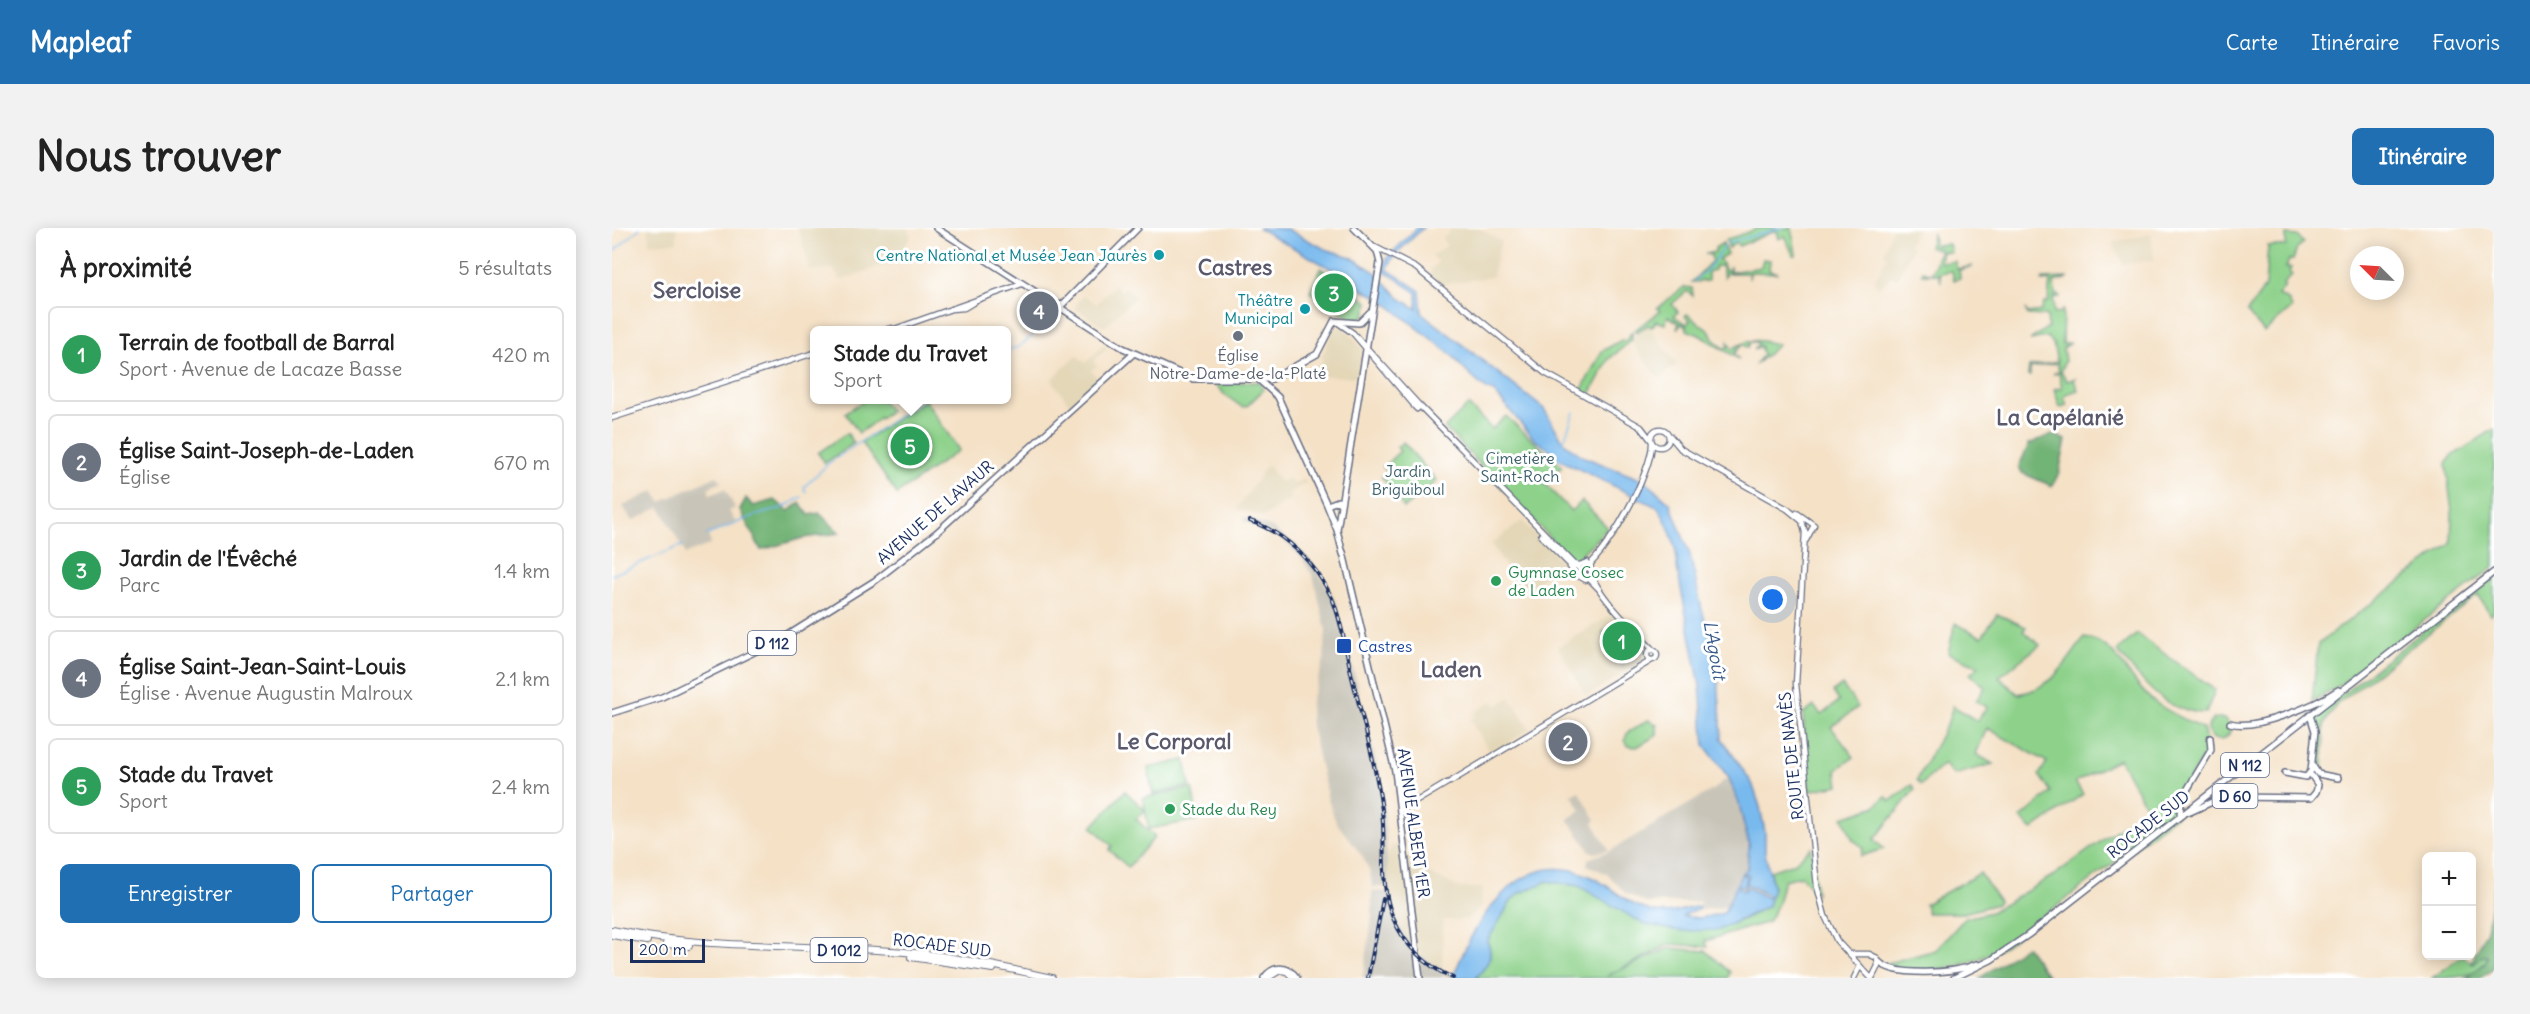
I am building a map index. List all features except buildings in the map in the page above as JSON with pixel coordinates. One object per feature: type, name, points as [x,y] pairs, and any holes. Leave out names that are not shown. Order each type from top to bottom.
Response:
[{"type":"highway","name":"ROCADE SUD","points":[[612,930],[653,939],[716,945],[926,954],[1052,978]]},
{"type":"highway","name":"ROCADE SUD","points":[[612,935],[715,948],[924,958],[1033,978]]},
{"type":"highway","points":[[1265,978],[1280,970],[1287,971],[1295,978]]},
{"type":"main road","points":[[936,228],[1133,354],[1196,380],[1269,380],[1317,354],[1334,321]]},
{"type":"main road","points":[[1063,310],[1071,297],[1103,261],[1138,228]]},
{"type":"main road","points":[[1354,228],[1386,255],[1413,266],[1445,290],[1545,373],[1641,427],[1664,429],[1681,449],[1810,522],[1815,527],[1804,547]]},
{"type":"main road","points":[[1372,245],[1378,253],[1380,262]]},
{"type":"main road","points":[[1380,262],[1386,255]]},
{"type":"main road","name":"AVENUE ALBERT 1ER","points":[[1337,530],[1367,349],[1370,312],[1380,262]]},
{"type":"main road","points":[[901,326],[1022,284]]},
{"type":"main road","points":[[1050,302],[1060,305],[1071,297]]},
{"type":"main road","points":[[1334,321],[1359,323],[1370,312]]},
{"type":"main road","points":[[897,326],[922,319]]},
{"type":"main road","points":[[1334,321],[1353,333]]},
{"type":"main road","points":[[1346,322],[1353,333],[1416,404],[1582,578],[1591,582]]},
{"type":"main road","points":[[1123,348],[1126,354],[1123,362]]},
{"type":"main road","points":[[612,418],[810,354]]},
{"type":"main road","name":"AVENUE DE LAVAUR","points":[[612,713],[662,698],[775,642],[867,586],[934,535],[1133,354]]},
{"type":"main road","name":"AVENUE ALBERT 1ER","points":[[1258,380],[1270,387],[1278,397],[1331,514],[1343,552],[1393,761],[1420,978]]},
{"type":"main road","points":[[1641,427],[1652,441],[1663,447],[1681,449]]},
{"type":"main road","points":[[1646,467],[1657,430]]},
{"type":"main road","points":[[1580,572],[1617,531],[1653,453],[1663,447],[1670,436]]},
{"type":"main road","points":[[1327,505],[1338,501],[1341,505]]},
{"type":"main road","points":[[1786,508],[1802,521],[1804,528],[1811,532]]},
{"type":"main road","points":[[1331,514],[1339,514]]},
{"type":"main road","points":[[1804,528],[1805,523],[1810,522]]},
{"type":"main road","name":"ROUTE DE NAVÈS","points":[[1804,528],[1796,684],[1814,866],[1825,916],[1839,944],[1872,978]]},
{"type":"main road","points":[[1580,572],[1600,550]]},
{"type":"main road","points":[[1593,559],[1590,573],[1599,589]]},
{"type":"main road","points":[[1569,563],[1578,565],[1587,562]]},
{"type":"main road","points":[[1400,811],[1644,665],[1650,655],[1646,643],[1599,589],[1569,563]]},
{"type":"main road","points":[[1580,572],[1582,578]]},
{"type":"main road","name":"ROCADE SUD","points":[[1954,978],[1986,963],[2020,940],[2494,572]]},
{"type":"main road","points":[[2230,723],[2241,724],[2297,711],[2327,696],[2376,664]]},
{"type":"main road","points":[[2285,773],[2308,776],[2313,758],[2315,728],[2310,715]]},
{"type":"main road","points":[[2181,816],[2181,800],[2211,750],[2210,738]]},
{"type":"main road","points":[[2313,758],[2316,773],[2338,778]]},
{"type":"main road","name":"D 60","points":[[2149,841],[2191,812],[2214,801],[2255,795],[2308,799],[2314,796],[2320,782],[2312,776]]},
{"type":"main road","points":[[1848,953],[1863,956],[1872,954],[1884,967],[1900,973],[1937,974],[1976,965],[2020,940]]},
{"type":"main road","points":[[1854,978],[1863,956]]},
{"type":"main road","name":"ROUTE DE NAVÈS","points":[[1872,978],[1878,961]]},
{"type":"main road","points":[[1866,971],[1874,970]]},
{"type":"shaded area","points":[[648,228],[677,228],[677,242],[649,244]]},
{"type":"shaded area","points":[[798,228],[907,228],[911,236],[895,261],[841,280],[833,269],[810,270]]},
{"type":"shaded area","points":[[1453,228],[1479,228],[1501,241],[1492,277],[1439,284],[1431,277],[1430,270],[1438,262],[1432,255],[1447,246],[1442,239]]},
{"type":"shaded area","points":[[1892,228],[1917,228],[1909,245],[1913,248],[1897,279],[1892,277],[1878,288],[1875,280],[1888,256],[1884,254]]},
{"type":"shaded area","points":[[2151,234],[2154,260],[2123,264],[2112,242]]},
{"type":"shaded area","points":[[1114,285],[1121,291],[1126,286],[1136,297],[1104,327],[1074,308],[1084,295],[1097,304]]},
{"type":"shaded area","points":[[1648,325],[1677,364],[1659,379],[1633,345],[1636,332]]},
{"type":"shaded area","points":[[1339,326],[1345,328],[1362,349],[1358,377],[1317,376],[1316,369],[1323,360],[1321,358],[1334,328],[1337,329]]},
{"type":"shaded area","points":[[1104,345],[1108,348],[1096,358],[1094,363],[1097,366],[1091,370],[1099,380],[1071,406],[1051,379],[1077,355],[1085,363]]},
{"type":"shaded area","points":[[1267,465],[1281,482],[1289,478],[1293,484],[1304,479],[1307,482],[1289,494],[1291,499],[1263,517],[1237,509]]},
{"type":"shaded area","points":[[717,476],[721,482],[708,488],[710,495],[725,489],[735,508],[729,511],[736,523],[708,535],[711,544],[686,554],[660,507],[632,521],[623,506],[654,491],[661,502]]},
{"type":"shaded area","points":[[1245,517],[1272,528],[1296,545],[1313,564],[1337,603],[1380,778],[1389,887],[1372,887],[1370,872],[1363,857],[1336,822],[1328,799],[1311,725],[1310,704],[1324,660],[1326,629],[1313,576],[1301,557],[1286,543],[1271,532],[1243,521]]},
{"type":"shaded area","points":[[1522,521],[1563,564],[1549,572],[1524,593],[1491,544]]},
{"type":"shaded area","points":[[1614,613],[1645,647],[1643,662],[1586,696],[1558,647]]},
{"type":"shaded area","points":[[1510,697],[1530,729],[1491,754],[1470,720],[1475,716],[1474,713],[1493,701],[1497,706]]},
{"type":"shaded area","points":[[1729,778],[1746,831],[1748,861],[1747,869],[1743,872],[1749,875],[1744,891],[1736,890],[1727,907],[1701,910],[1700,902],[1646,903],[1625,893],[1608,874],[1587,865],[1588,859],[1610,851]]},
{"type":"shaded area","points":[[1579,791],[1596,820],[1593,823],[1609,850],[1595,853],[1590,851],[1568,819],[1581,810],[1572,795]]},
{"type":"shaded area","points":[[1403,844],[1405,857],[1411,857],[1430,874],[1460,888],[1483,888],[1480,908],[1466,920],[1443,920],[1442,970],[1421,955],[1407,938],[1396,921],[1389,899],[1388,857],[1391,846]]},
{"type":"shaded area","points":[[1372,891],[1389,892],[1396,921],[1413,947],[1412,951],[1421,960],[1421,955],[1435,966],[1454,975],[1453,978],[1442,976],[1441,978],[1363,978],[1372,919]]},
{"type":"green space","points":[[1759,228],[1792,228],[1796,255],[1793,255],[1785,236],[1778,239],[1778,232],[1774,231],[1739,246],[1736,242],[1729,248],[1726,240]]},
{"type":"green space","points":[[1933,233],[1934,245],[1949,244],[1951,252],[1941,252],[1941,263],[1955,261],[1957,269],[1973,266],[1959,270],[1960,278],[1954,280],[1952,271],[1940,273],[1941,282],[1939,274],[1932,274],[1940,250],[1929,247]]},
{"type":"green space","points":[[2286,235],[2297,236],[2303,243],[2297,249],[2293,260],[2289,260],[2286,268],[2291,268],[2289,272],[2292,275],[2283,284],[2285,287],[2278,295],[2288,300],[2292,308],[2264,332],[2247,312],[2265,287],[2268,246],[2286,246]]},
{"type":"green space","points":[[1723,243],[1727,254],[1719,259],[1726,270],[1729,270],[1730,266],[1730,272],[1761,267],[1763,259],[1770,260],[1769,270],[1778,273],[1750,272],[1749,279],[1748,273],[1726,273],[1724,277],[1721,266],[1715,266],[1714,270],[1708,272],[1708,281],[1692,282],[1712,261],[1711,255],[1705,254],[1715,252],[1715,248]]},
{"type":"green space","points":[[1321,268],[1368,302],[1365,315],[1355,321],[1310,292]]},
{"type":"green space","points":[[2069,278],[2054,282],[2055,295],[2060,297],[2053,298],[2054,313],[2062,312],[2063,309],[2062,344],[2071,343],[2063,348],[2065,361],[2061,371],[2067,381],[2076,378],[2074,380],[2078,390],[2066,394],[2064,398],[2068,405],[2060,407],[2054,389],[2062,388],[2059,373],[2053,374],[2059,371],[2057,363],[2030,368],[2030,376],[2028,375],[2029,367],[2057,362],[2053,343],[2047,337],[2030,340],[2048,327],[2047,316],[2028,315],[2025,309],[2028,313],[2041,311],[2044,303],[2048,302],[2050,280],[2042,281],[2043,279]]},
{"type":"green space","points":[[1684,287],[1692,288],[1693,296],[1687,291],[1672,304],[1678,312],[1674,316],[1686,324],[1690,321],[1685,316],[1687,314],[1710,332],[1713,339],[1724,348],[1728,347],[1728,342],[1732,349],[1743,343],[1754,341],[1778,345],[1755,365],[1763,355],[1760,346],[1754,350],[1758,344],[1756,342],[1750,342],[1748,348],[1742,344],[1734,354],[1739,359],[1687,330],[1687,327],[1682,324],[1677,329],[1679,323],[1668,316],[1665,324],[1656,321],[1652,327],[1648,325],[1636,332],[1635,330],[1660,311],[1657,308]]},
{"type":"green space","points":[[1632,332],[1632,340],[1609,359],[1590,394],[1581,391],[1602,351],[1622,340],[1625,342]]},
{"type":"green space","points":[[1260,382],[1263,390],[1247,406],[1242,407],[1225,395],[1214,383]]},
{"type":"green space","points":[[859,404],[885,404],[890,411],[859,433],[845,413]]},
{"type":"green space","points":[[919,404],[928,404],[959,450],[897,494],[861,442]]},
{"type":"green space","name":"Cimetière Saint-Roch","points":[[1468,405],[1492,429],[1506,416],[1562,467],[1543,482],[1571,511],[1582,501],[1608,528],[1573,562],[1445,428]]},
{"type":"green space","points":[[2494,429],[2494,567],[2332,691],[2312,701],[2318,644],[2451,543],[2452,512],[2446,464],[2452,456]]},
{"type":"green space","points":[[847,433],[854,443],[825,463],[818,453]]},
{"type":"green space","points":[[2052,434],[2066,440],[2059,473],[2052,486],[2022,473],[2019,466],[2029,444]]},
{"type":"green space","name":"Jardin Briguiboul","points":[[1403,442],[1437,481],[1404,508],[1382,477],[1388,472],[1383,467],[1400,451],[1397,447]]},
{"type":"green space","points":[[746,498],[753,506],[775,500],[788,511],[800,503],[809,515],[819,513],[840,533],[803,538],[761,550],[740,510]]},
{"type":"green space","points":[[2494,576],[2494,612],[2490,615],[2478,595],[2336,705],[2324,724],[2323,769],[2315,767],[2317,725],[2312,718]]},
{"type":"green space","points":[[1997,614],[2026,627],[2023,631],[2040,645],[1999,677],[2018,694],[2040,687],[2049,681],[2064,666],[2084,638],[2095,641],[2114,654],[2143,691],[2157,704],[2203,729],[2208,749],[2177,799],[2177,815],[2000,949],[1972,962],[1944,969],[1914,970],[1884,964],[1936,950],[1965,918],[1991,912],[2054,875],[2147,808],[2119,759],[2075,782],[2083,794],[2032,830],[2021,818],[2051,792],[2039,775],[2047,762],[1987,728],[1976,754],[1993,764],[1954,775],[1944,764],[1921,785],[1917,780],[1948,722],[1953,706],[1977,721],[1987,707],[1976,701],[1985,687],[1970,674],[1979,666],[1948,653],[1955,623],[1982,637]]},
{"type":"green space","points":[[1620,621],[1644,649],[1622,663],[1603,633]]},
{"type":"green space","points":[[2137,634],[2215,690],[2206,713],[2177,707],[2166,701],[2136,674],[2117,651]]},
{"type":"green space","points":[[1842,685],[1858,707],[1831,727],[1854,757],[1836,770],[1839,785],[1809,791],[1803,714],[1814,706],[1821,715],[1839,701],[1833,692]]},
{"type":"green space","points":[[2219,718],[2227,721],[2230,729],[2227,737],[2219,740],[2211,737],[2208,729],[2211,721]]},
{"type":"green space","points":[[1648,720],[1657,725],[1657,735],[1637,747],[1628,746],[1625,740],[1627,733]]},
{"type":"green space","points":[[1185,760],[1190,786],[1153,794],[1148,768]]},
{"type":"green space","points":[[1912,785],[1915,789],[1874,840],[1884,849],[1861,856],[1863,847],[1853,840],[1843,817],[1874,807],[1886,796],[1890,801]]},
{"type":"green space","name":"Stade du Rey","points":[[1192,788],[1198,820],[1149,829],[1143,798]]},
{"type":"green space","points":[[1125,791],[1145,810],[1136,819],[1155,837],[1128,867],[1109,850],[1112,846],[1092,827]]},
{"type":"green space","points":[[1811,848],[1816,893],[1801,876],[1784,880],[1778,904],[1768,922],[1705,941],[1708,947],[1670,944],[1607,976],[1669,948],[1706,951],[1730,972],[1728,978],[1476,978],[1490,957],[1487,941],[1511,901],[1518,894],[1547,881],[1579,886],[1673,928],[1711,929],[1734,923],[1768,906],[1773,887],[1770,871],[1794,863]]},
{"type":"green space","points":[[1980,873],[1999,901],[1997,904],[1964,913],[1927,913],[1925,904]]},
{"type":"green space","points":[[2494,886],[2494,969],[2480,978],[2466,978],[2484,964],[2488,956],[2483,956],[2474,964],[2471,963],[2472,960],[2476,960],[2476,953],[2487,930]]},
{"type":"green space","points":[[2026,946],[2049,978],[1980,978]]},
{"type":"green space","points":[[2483,956],[2489,956],[2472,973],[2457,977],[2432,978],[2457,960],[2468,960],[2474,964]]},
{"type":"water","points":[[1258,228],[1287,229],[1325,249],[1351,257],[1375,272],[1401,299],[1417,309],[1417,293],[1383,270],[1387,258],[1417,228],[1423,228],[1395,255],[1387,269],[1420,291],[1422,313],[1544,409],[1564,443],[1584,457],[1645,481],[1670,503],[1690,555],[1702,610],[1717,660],[1722,739],[1752,783],[1760,807],[1765,832],[1765,853],[1773,887],[1768,906],[1719,930],[1680,931],[1644,924],[1579,886],[1547,881],[1518,894],[1511,901],[1487,941],[1490,957],[1476,978],[1453,978],[1473,935],[1486,914],[1502,895],[1520,880],[1540,871],[1562,869],[1587,875],[1636,906],[1655,912],[1672,912],[1699,906],[1699,909],[1682,916],[1700,918],[1724,913],[1742,873],[1747,877],[1744,887],[1739,885],[1738,888],[1744,891],[1746,887],[1768,898],[1770,896],[1746,884],[1749,875],[1743,872],[1747,869],[1749,845],[1739,804],[1729,778],[1705,746],[1700,686],[1677,568],[1676,552],[1659,508],[1556,458],[1550,450],[1535,440],[1494,392],[1478,383],[1453,356],[1378,297],[1340,279],[1335,271]]},
{"type":"waterway","points":[[612,253],[640,228]]},
{"type":"waterway","points":[[1727,243],[1782,228]]},
{"type":"waterway","points":[[1694,281],[1707,270],[1725,246]]},
{"type":"waterway","points":[[1011,349],[1019,347],[1038,331]]},
{"type":"waterway","points":[[806,492],[804,487],[829,463],[917,404]]},
{"type":"waterway","points":[[1563,443],[1574,412]]},
{"type":"waterway","points":[[707,535],[751,517],[782,508],[802,497]]},
{"type":"waterway","points":[[612,575],[683,545]]},
{"type":"railway","points":[[1250,521],[1276,533],[1298,551],[1318,573],[1332,598],[1373,760],[1382,810],[1384,878],[1393,918],[1404,938],[1417,954],[1434,968],[1453,978]]},
{"type":"railway","points":[[1368,978],[1383,899]]},
{"type":"place","name":"Centre National et Musée Jean Jaurès","points":[[1159,255]]},
{"type":"place","name":"Jardin de l'Évêché","points":[[1334,293]]},
{"type":"place","name":"Théâtre Municipal","points":[[1305,309]]},
{"type":"place","name":"Église Saint-Jean-Saint-Louis","points":[[1039,311]]},
{"type":"place","name":"Église Notre-Dame-de-la-Platé","points":[[1238,336]]},
{"type":"place","name":"Stade du Travet","points":[[910,446]]},
{"type":"place","name":"Gymnase Cosec de Laden","points":[[1496,581]]},
{"type":"place","name":"Terrain de football de Barral","points":[[1622,641]]},
{"type":"place","name":"Castres","points":[[1344,646]]},
{"type":"place","name":"Église Saint-Joseph-de-Laden","points":[[1568,742]]},
{"type":"place","name":"Stade du Rey","points":[[1170,809]]},
{"type":"district","name":"Castres","points":[[1235,267]]},
{"type":"district","name":"Sercloise","points":[[697,290]]},
{"type":"district","name":"La Capélanié","points":[[2060,417]]},
{"type":"district","name":"Laden","points":[[1451,669]]},
{"type":"district","name":"Le Corporal","points":[[1174,741]]},
{"type":"water label","name":"L'Agoût","points":[[1715,650]]}]
